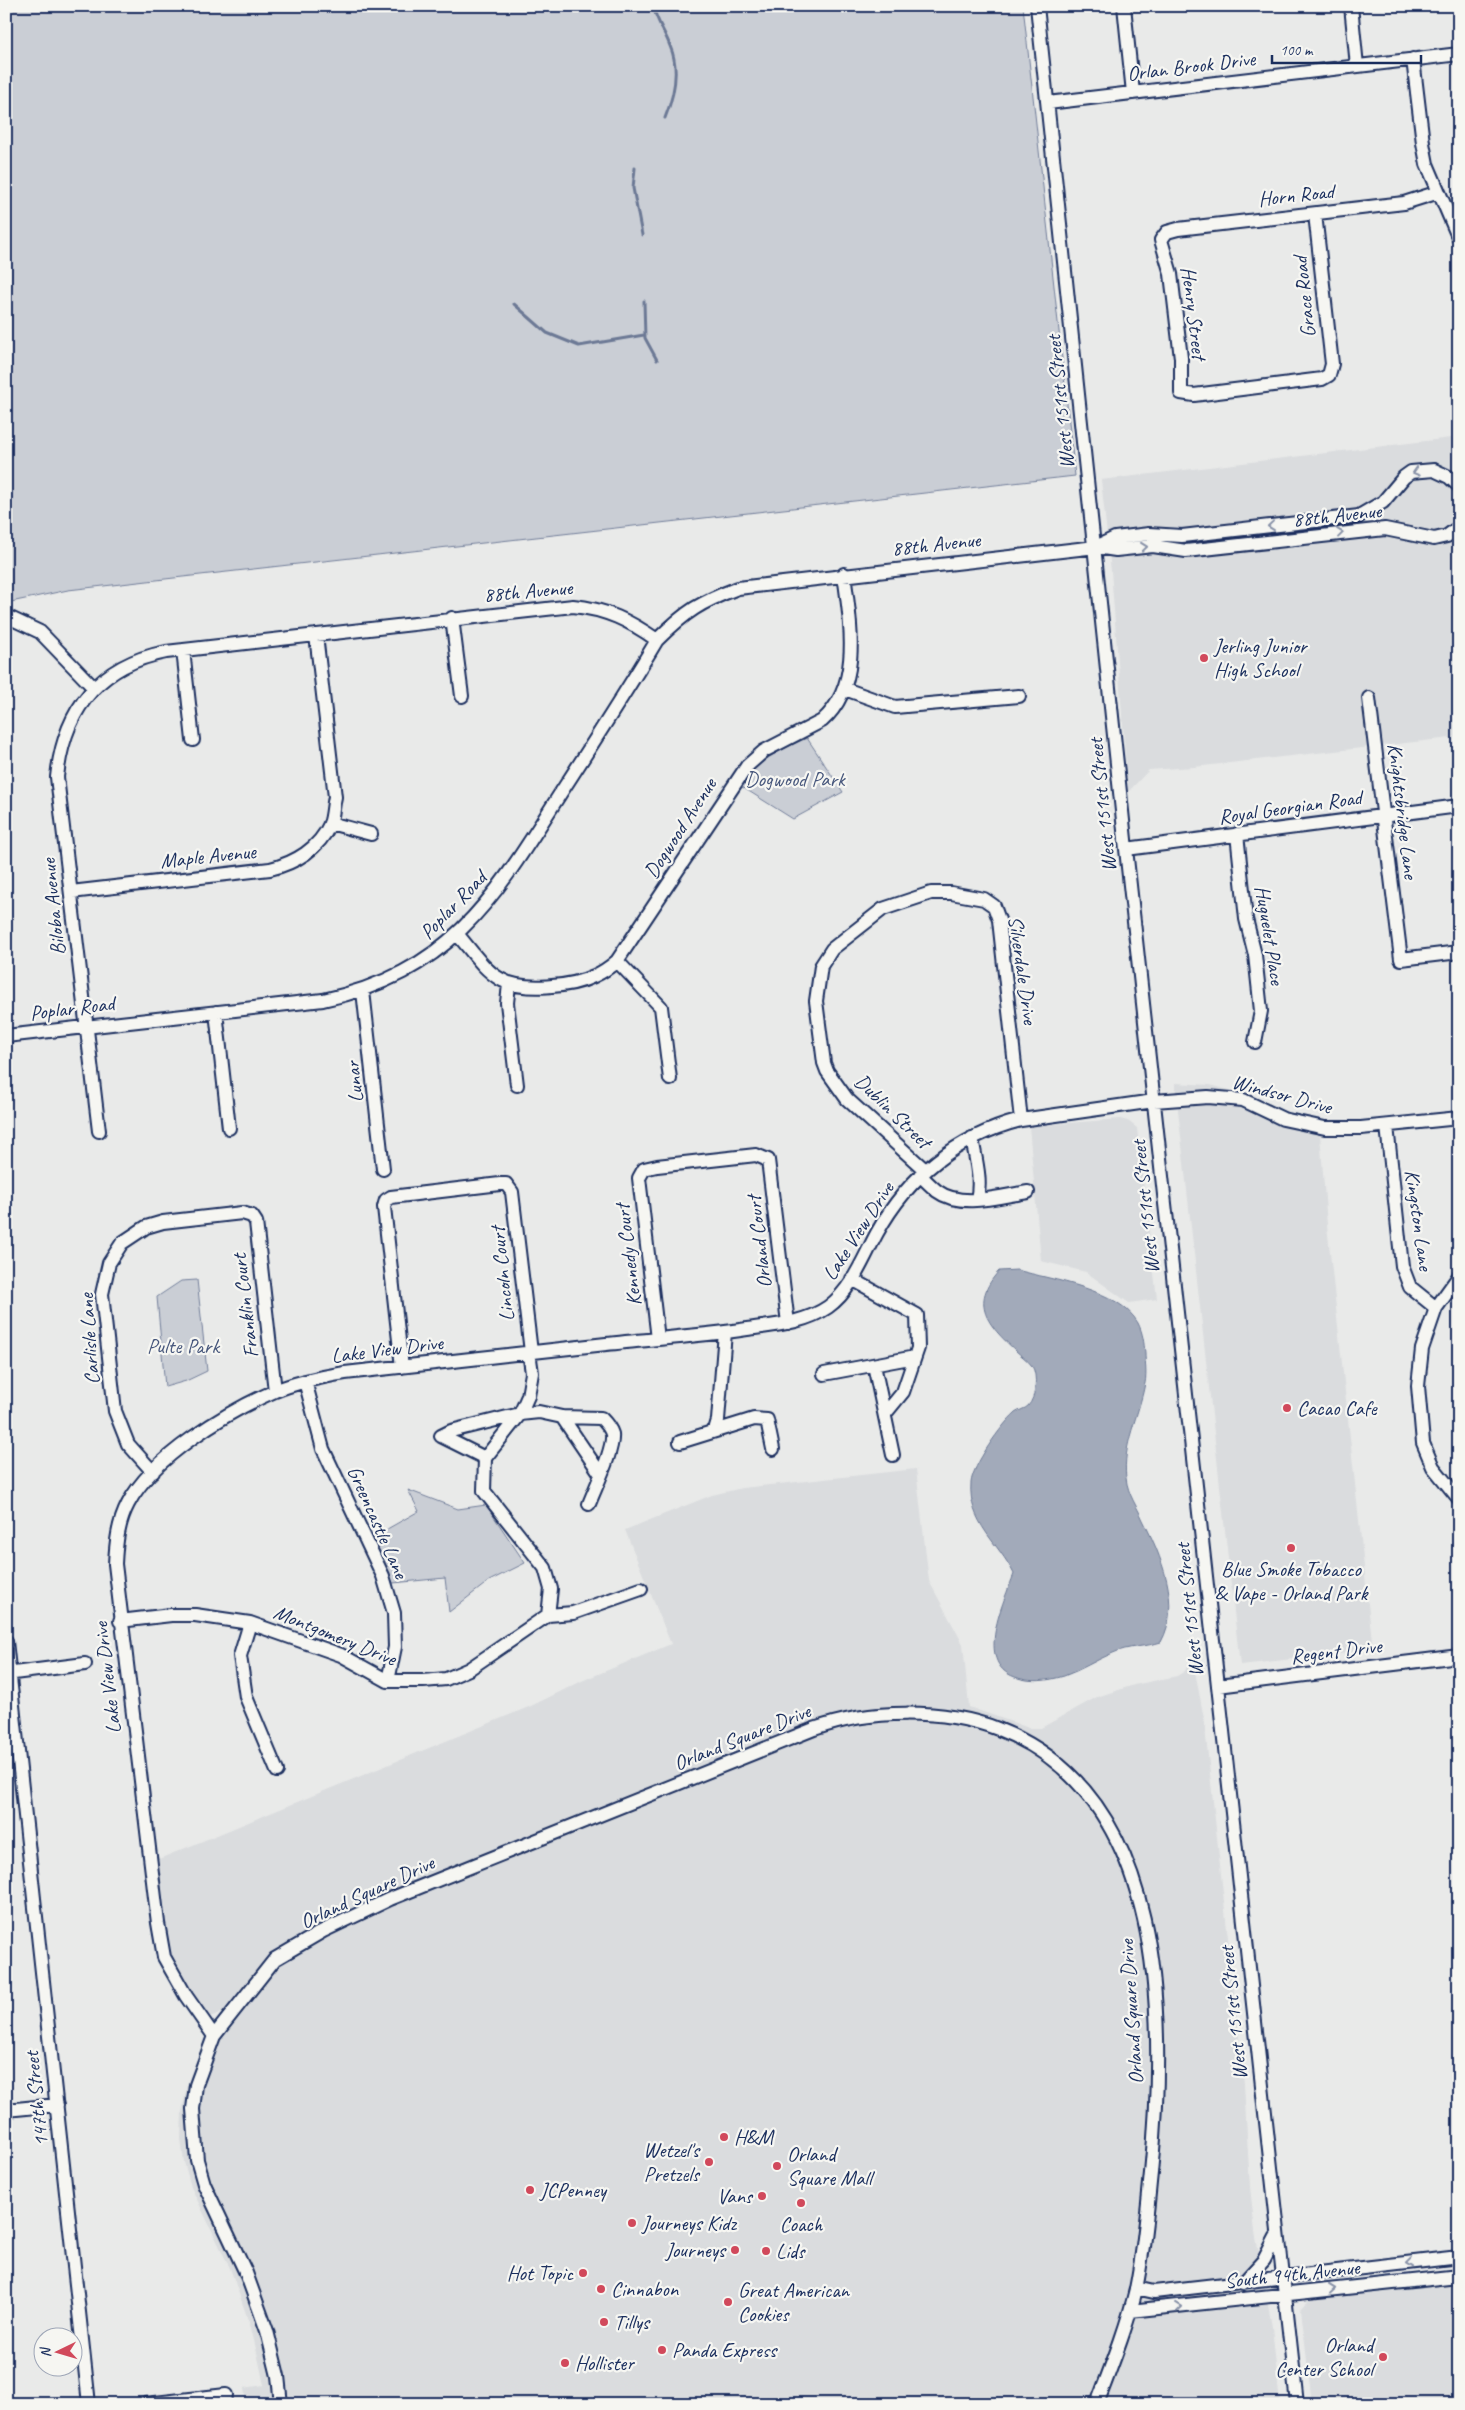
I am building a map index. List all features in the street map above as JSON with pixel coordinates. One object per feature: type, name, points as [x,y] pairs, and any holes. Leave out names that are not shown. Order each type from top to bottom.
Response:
[{"type":"street","name":"West 151st Street","points":[[1037,6],[1096,547],[1126,849],[1297,2404]]},
{"type":"street","points":[[1124,6],[1133,93]]},
{"type":"street","points":[[1351,6],[1357,66]]},
{"type":"street","name":"Orlan Brook Drive","points":[[1048,103],[1459,54]]},
{"type":"street","points":[[1413,59],[1427,164],[1439,192],[1456,223],[1459,240]]},
{"type":"street","name":"Horn Road","points":[[1161,240],[1167,232],[1178,229],[1404,203],[1439,192]]},
{"type":"street","name":"Grace Road","points":[[1181,393],[1194,395],[1322,379],[1329,375],[1332,364],[1315,214]]},
{"type":"street","name":"Henry Street","points":[[1161,240],[1172,274],[1181,358],[1181,393]]},
{"type":"street","name":"88th Avenue","points":[[1096,547],[1115,538],[1149,534],[1182,536],[1360,516],[1376,508],[1404,477],[1419,470],[1442,473],[1459,486]]},
{"type":"street","name":"88th Avenue","points":[[94,688],[116,671],[140,659],[183,650],[452,618],[580,606],[610,613],[626,620],[657,640],[682,615],[709,599],[738,588],[844,574],[1096,547],[1116,550],[1153,546],[1186,551],[1385,529],[1434,538],[1447,536],[1459,527]]},
{"type":"street","name":"Dogwood Avenue","points":[[458,935],[491,973],[509,984],[535,987],[578,981],[594,976],[617,961],[742,773],[764,751],[822,722],[845,689],[852,641],[844,574]]},
{"type":"street","points":[[6,616],[40,632],[94,688]]},
{"type":"street","points":[[452,618],[462,696]]},
{"type":"street","name":"Maple Avenue","points":[[71,892],[270,870],[284,866],[306,854],[330,823],[335,797],[316,635]]},
{"type":"street","name":"Poplar Road","points":[[6,1036],[323,1000],[363,991],[410,970],[458,935],[482,910],[512,870],[657,640]]},
{"type":"street","points":[[183,650],[193,740]]},
{"type":"street","name":"Biloba Avenue","points":[[94,688],[75,713],[67,730],[58,764],[58,792],[63,818],[99,1131]]},
{"type":"street","points":[[845,689],[895,706],[1019,696]]},
{"type":"street","name":"Knightsbridge Lane","points":[[1369,698],[1401,959],[1459,952]]},
{"type":"street","name":"Royal Georgian Road","points":[[1126,849],[1384,814],[1459,806]]},
{"type":"street","points":[[330,823],[371,834]]},
{"type":"street","name":"Huguelet Place","points":[[1237,834],[1246,919],[1255,955],[1261,1011],[1255,1042]]},
{"type":"street","name":"Silverdale Drive","points":[[864,924],[883,909],[931,893],[946,892],[977,896],[994,906],[999,920],[1021,1120]]},
{"type":"street","name":"Dublin Street","points":[[864,924],[832,949],[821,966],[816,1001],[824,1063],[842,1094],[923,1172],[938,1192],[952,1197],[977,1199],[1028,1192]]},
{"type":"street","points":[[617,961],[661,1008],[670,1078]]},
{"type":"street","points":[[509,984],[507,1002],[517,1085]]},
{"type":"street","name":"Lunar","points":[[363,991],[384,1169]]},
{"type":"street","points":[[216,1012],[229,1128]]},
{"type":"street","name":"Windsor Drive","points":[[1154,1101],[1208,1097],[1243,1100],[1283,1118],[1305,1124],[1340,1129],[1459,1118]]},
{"type":"street","name":"Lake View Drive","points":[[214,2036],[186,1996],[164,1957],[158,1923],[120,1622],[115,1564],[118,1531],[128,1504],[137,1490],[153,1472],[182,1445],[205,1429],[275,1391],[305,1381],[345,1373],[725,1332],[788,1323],[814,1314],[828,1307],[852,1279],[891,1211],[923,1172],[972,1138],[1003,1124],[1021,1120],[1154,1101]]},
{"type":"street","name":"Kingston Lane","points":[[1387,1126],[1402,1266],[1410,1287],[1436,1308]]},
{"type":"street","points":[[972,1138],[977,1164],[979,1192],[977,1199]]},
{"type":"street","name":"Kennedy Court","points":[[658,1339],[639,1178],[644,1169],[756,1154],[765,1157]]},
{"type":"street","name":"Orland Court","points":[[765,1157],[770,1166],[788,1323]]},
{"type":"street","name":"Lincoln Court","points":[[402,1367],[384,1207],[386,1200],[391,1197],[408,1194],[506,1184],[512,1192],[530,1352]]},
{"type":"street","name":"Carlisle Lane","points":[[153,1472],[128,1444],[115,1411],[102,1294],[109,1263],[122,1243],[146,1227],[163,1222],[242,1213],[252,1216]]},
{"type":"street","name":"Franklin Court","points":[[252,1216],[256,1222],[275,1391]]},
{"type":"street","points":[[1459,1276],[1436,1308],[1422,1349],[1418,1386],[1423,1443],[1432,1467],[1459,1499]]},
{"type":"street","points":[[852,1279],[917,1316],[918,1348],[915,1358],[903,1392],[885,1414]]},
{"type":"street","points":[[715,1430],[718,1420],[725,1332]]},
{"type":"street","points":[[530,1352],[532,1381],[520,1414],[485,1458],[484,1491],[545,1568],[552,1589],[548,1614],[573,1613],[641,1589]]},
{"type":"street","points":[[824,1374],[915,1358]]},
{"type":"street","points":[[874,1365],[894,1455]]},
{"type":"street","name":"Greencastle Lane","points":[[305,1381],[324,1449],[383,1576],[394,1613],[394,1647],[388,1681]]},
{"type":"street","points":[[485,1458],[441,1436],[451,1431],[520,1414],[539,1412],[562,1417],[601,1418],[608,1425],[612,1434],[611,1442],[589,1504]]},
{"type":"street","points":[[562,1417],[600,1473]]},
{"type":"street","points":[[680,1442],[754,1419],[767,1420],[773,1449]]},
{"type":"street","name":"Montgomery Drive","points":[[120,1622],[171,1615],[195,1615],[250,1623],[341,1655],[388,1681],[446,1679],[469,1669],[548,1614]]},
{"type":"street","points":[[250,1623],[240,1656],[246,1697],[278,1771]]},
{"type":"street","name":"147th Street","points":[[6,1641],[8,1674],[89,2404]]},
{"type":"street","name":"Regent Drive","points":[[1218,1686],[1459,1656]]},
{"type":"street","points":[[8,1674],[85,1664]]},
{"type":"street","name":"Orland Square Drive","points":[[281,2404],[278,2376],[268,2331],[246,2273],[204,2184],[197,2160],[193,2109],[196,2085],[214,2036],[275,1959],[323,1931],[390,1899],[823,1726],[871,1716],[926,1714],[965,1719],[1006,1733],[1047,1754],[1076,1779],[1092,1797],[1109,1823],[1125,1856],[1136,1888],[1145,1926],[1152,1971],[1157,2039],[1157,2100],[1146,2233],[1136,2288],[1130,2311],[1097,2404]]},
{"type":"street","points":[[6,2110],[57,2105]]},
{"type":"street","points":[[1243,2283],[1264,2260],[1277,2234]]},
{"type":"street","name":"South 94th Avenue","points":[[1136,2288],[1154,2292],[1459,2257]]},
{"type":"street","name":"South 94th Avenue","points":[[1130,2311],[1459,2276]]},
{"type":"street","points":[[146,2404],[226,2395]]},
{"type":"shaded area","points":[[1459,437],[1459,737],[1194,767],[1149,770],[1128,792],[1111,571],[1101,480]]},
{"type":"shaded area","points":[[1175,1083],[1210,1085],[1241,1093],[1285,1111],[1319,1121],[1327,1225],[1373,1650],[1240,1665]]},
{"type":"shaded area","points":[[1120,1119],[1128,1121],[1137,1128],[1157,1299],[1129,1303],[1086,1272],[1041,1261],[1029,1126]]},
{"type":"shaded area","name":"Orland Square Mall","points":[[916,1469],[929,1581],[963,1644],[969,1707],[1029,1728],[1041,1728],[1097,1697],[1134,1685],[1177,1676],[1185,1671],[1192,1655],[1204,1719],[1244,2084],[1250,2187],[1255,2232],[1272,2327],[1280,2404],[246,2404],[244,2388],[264,2385],[251,2328],[230,2268],[191,2187],[184,2162],[181,2139],[182,2112],[187,2085],[204,2041],[221,2013],[209,2017],[204,2014],[168,1955],[154,1861],[531,1706],[584,1680],[671,1644],[625,1530],[712,1495],[742,1488]]},
{"type":"shaded area","name":"Orland Center School","points":[[1459,2281],[1459,2404],[1312,2404],[1301,2309],[1312,2297]]},
{"type":"green space","points":[[6,6],[1023,6],[1075,476],[68,590],[6,603]]},
{"type":"green space","name":"Dogwood Park","points":[[807,738],[843,792],[793,819],[739,785],[761,763],[778,752]]},
{"type":"green space","name":"Pulte Park","points":[[197,1280],[207,1371],[186,1381],[165,1387],[157,1297],[181,1281]]},
{"type":"green space","points":[[408,1490],[458,1509],[486,1505],[525,1563],[489,1581],[449,1612],[445,1578],[393,1583],[373,1537],[419,1511]]},
{"type":"water","points":[[1017,1270],[1066,1282],[1101,1294],[1129,1311],[1138,1323],[1144,1346],[1146,1379],[1126,1454],[1126,1478],[1131,1495],[1162,1564],[1167,1580],[1170,1612],[1161,1642],[1119,1651],[1064,1676],[1039,1681],[1015,1677],[1003,1670],[996,1659],[994,1645],[995,1630],[1014,1574],[979,1521],[971,1497],[971,1483],[976,1466],[982,1456],[1009,1418],[1028,1406],[1033,1398],[1035,1375],[1032,1366],[1005,1341],[990,1323],[984,1304],[985,1294],[990,1283],[999,1271]]},
{"type":"waterway","points":[[653,6],[670,46],[675,64],[675,82],[665,118]]},
{"type":"waterway","points":[[635,168],[633,188],[642,235]]},
{"type":"waterway","points":[[644,301],[645,338],[657,360]]},
{"type":"waterway","points":[[514,304],[547,333],[579,346],[644,335]]},
{"type":"place","name":"Jerling Junior High School","points":[[1204,658]]},
{"type":"place","name":"Cacao Cafe","points":[[1287,1408]]},
{"type":"place","name":"Blue Smoke Tobacco & Vape - Orland Park","points":[[1291,1548]]},
{"type":"place","name":"H&M","points":[[724,2137]]},
{"type":"place","name":"Wetzel's Pretzels","points":[[709,2162]]},
{"type":"place","name":"Orland Square Mall","points":[[777,2166]]},
{"type":"place","name":"JCPenney","points":[[530,2190]]},
{"type":"place","name":"Vans","points":[[762,2196]]},
{"type":"place","name":"Coach","points":[[801,2203]]},
{"type":"place","name":"Journeys Kidz","points":[[632,2223]]},
{"type":"place","name":"Journeys","points":[[735,2250]]},
{"type":"place","name":"Lids","points":[[766,2251]]},
{"type":"place","name":"Hot Topic","points":[[583,2273]]},
{"type":"place","name":"Cinnabon","points":[[601,2289]]},
{"type":"place","name":"Great American Cookies","points":[[728,2302]]},
{"type":"place","name":"Tillys","points":[[604,2322]]},
{"type":"place","name":"Panda Express","points":[[662,2350]]},
{"type":"place","name":"Orland Center School","points":[[1383,2357]]},
{"type":"place","name":"Hollister","points":[[565,2363]]}]
